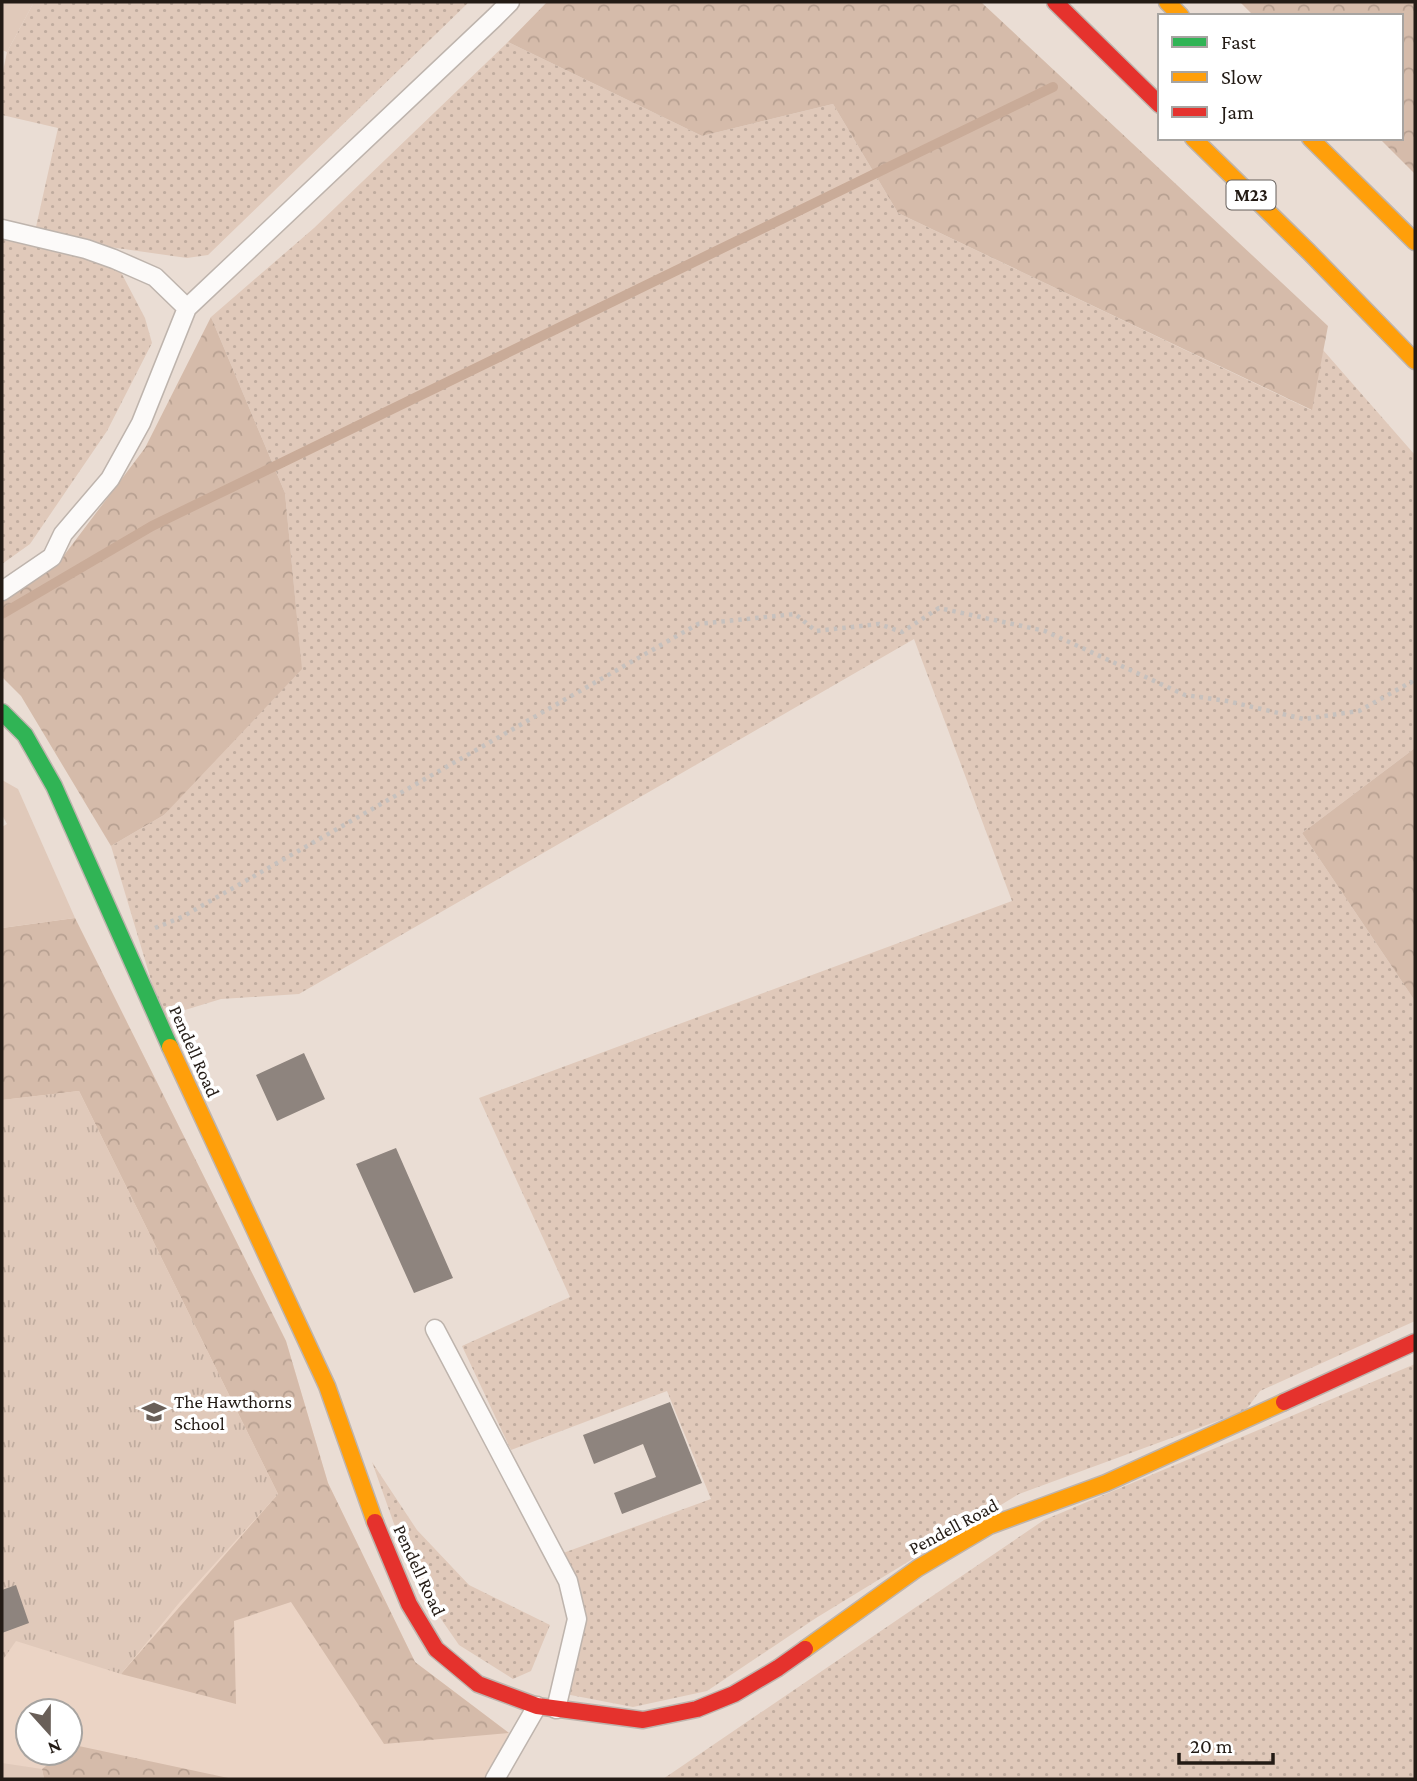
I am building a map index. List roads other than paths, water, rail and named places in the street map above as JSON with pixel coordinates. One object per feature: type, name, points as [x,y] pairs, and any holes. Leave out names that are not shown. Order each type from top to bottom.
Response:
[{"type":"main road","points":[[1055,2],[1158,103]]},
{"type":"main road","name":"M23","points":[[1195,140],[1309,252],[1415,362]]},
{"type":"main road","points":[[1312,140],[1415,242]]},
{"type":"main road","name":"Pendell Road","points":[[2,712],[25,735],[54,786],[204,1123],[327,1386],[377,1527],[409,1604],[436,1649],[478,1684],[537,1706],[643,1720],[697,1709],[734,1694],[778,1668],[918,1568],[989,1527],[1107,1483],[1415,1342]]},
{"type":"lane","points":[[2,591],[52,557],[63,534],[110,479],[141,423],[187,308],[510,2]]},
{"type":"lane","points":[[2,229],[86,249],[114,259],[155,277],[187,308]]},
{"type":"lane","points":[[435,1329],[568,1581],[577,1619],[556,1709]]},
{"type":"lane","points":[[495,1779],[537,1706]]},
{"type":"waterway","points":[[2,614],[152,526],[1053,87]]},
{"type":"place","name":"The Hawthorns School","points":[[154,1412]]}]
